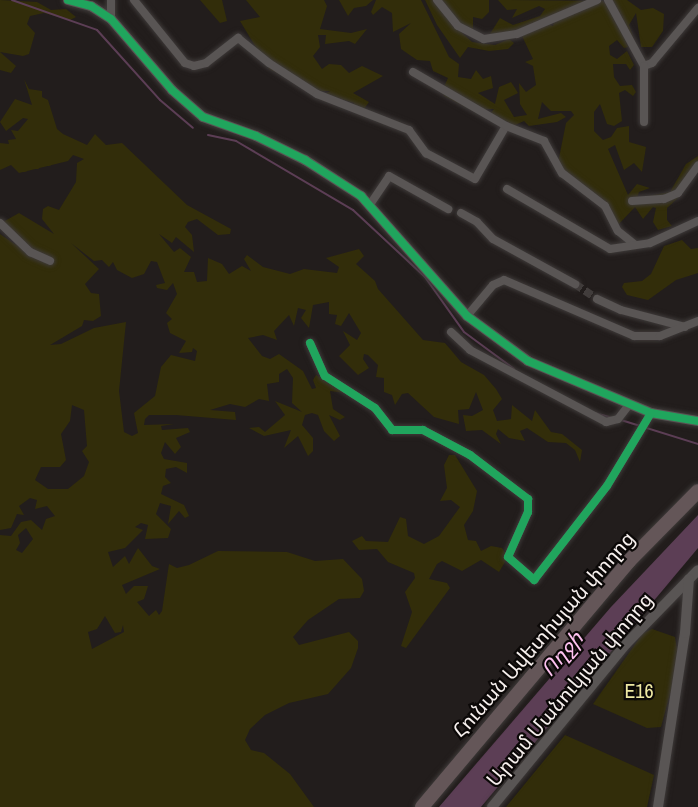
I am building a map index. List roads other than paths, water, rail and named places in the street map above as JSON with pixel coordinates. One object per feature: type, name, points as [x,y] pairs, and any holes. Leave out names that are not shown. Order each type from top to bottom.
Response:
[{"type":"highway","name":"Հունան Ավետիսյան փողոց","points":[[422,807],[629,561],[698,491]]},
{"type":"street","points":[[68,0],[91,6],[111,19],[172,90],[203,117],[256,136],[305,160],[361,196],[467,316],[528,361],[651,413],[698,420]]},
{"type":"street","points":[[111,0],[111,19]]},
{"type":"street","points":[[134,0],[185,63],[194,66],[206,63],[238,38],[269,63],[317,94],[409,130],[426,153],[475,179],[506,126]]},
{"type":"street","points":[[437,0],[458,26],[484,39],[517,34],[597,0]]},
{"type":"street","points":[[608,0],[644,66],[644,122]]},
{"type":"street","points":[[644,66],[652,63],[698,8]]},
{"type":"street","points":[[413,72],[506,126],[544,141],[562,173],[605,206],[618,231],[633,244]]},
{"type":"street","points":[[632,201],[664,199],[678,193],[698,165]]},
{"type":"street","points":[[369,206],[389,176],[448,209]]},
{"type":"street","points":[[507,189],[594,243],[610,249],[662,238],[698,221]]},
{"type":"street","points":[[461,213],[477,222],[494,239],[575,284]]},
{"type":"street","points":[[0,223],[30,252],[50,261]]},
{"type":"street","points":[[467,316],[493,285],[504,280],[634,336],[660,336],[698,321]]},
{"type":"street","points":[[597,299],[621,310],[685,327]]},
{"type":"street","points":[[451,332],[470,350],[606,422],[618,419],[629,405]]},
{"type":"street","points":[[310,343],[325,376],[375,408],[392,430],[423,430],[470,454],[528,499],[528,512],[508,557],[534,580],[607,486],[651,413]]},
{"type":"street","name":"Արամ Մանուկյան փողոց","points":[[492,807],[626,644],[698,570]]},
{"type":"street","points":[[658,807],[686,622],[689,579]]},
{"type":"waterway","points":[[12,0],[97,30],[160,100],[193,128]]},
{"type":"waterway","points":[[208,135],[236,141],[353,210],[425,277],[464,332],[514,369]]},
{"type":"waterway","points":[[595,413],[613,418]]},
{"type":"waterway","points":[[621,420],[698,444]]},
{"type":"tunnel","points":[[575,284],[597,299]]},
{"type":"water label","name":"Ողջի","points":[[562,654]]},
{"type":"park label","name":"E16","points":[[639,690]]}]
